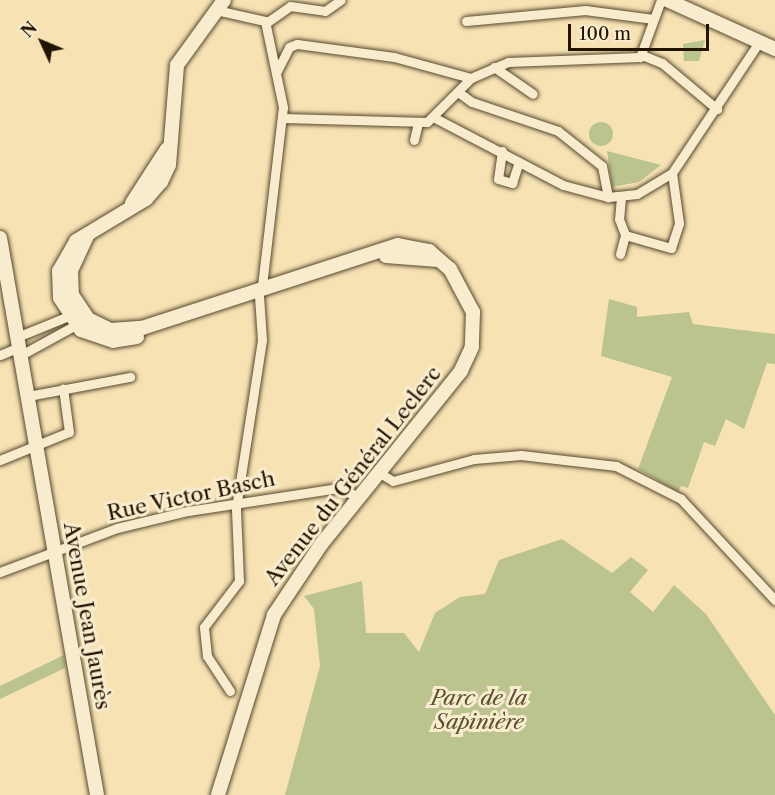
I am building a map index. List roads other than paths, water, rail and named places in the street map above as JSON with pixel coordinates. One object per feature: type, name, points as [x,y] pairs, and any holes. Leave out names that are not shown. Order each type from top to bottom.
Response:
[{"type":"main road","points":[[668,0],[775,49]]},
{"type":"main road","points":[[78,318],[59,295],[59,271],[67,252],[132,203],[146,199],[161,182],[169,165],[167,149],[177,65],[220,5]]},
{"type":"main road","name":"Avenue Jean Jaurès","points":[[0,238],[97,795]]},
{"type":"main road","name":"Avenue du Général Leclerc","points":[[78,318],[92,337],[120,341],[260,291],[384,256],[438,260],[458,279],[471,304],[472,347],[461,371],[358,497],[291,586],[270,625],[218,795]]},
{"type":"street","points":[[266,23],[290,6],[325,11],[341,0]]},
{"type":"street","points":[[642,55],[661,0]]},
{"type":"street","points":[[220,5],[266,23]]},
{"type":"street","points":[[466,21],[585,10],[623,12],[653,19]]},
{"type":"street","points":[[230,691],[207,656],[204,634],[210,614],[239,581],[237,503],[262,340],[260,291],[282,118],[266,23]]},
{"type":"street","points":[[435,118],[563,185],[608,197],[621,197],[646,191],[672,173],[717,109],[759,42]]},
{"type":"street","points":[[276,73],[285,52],[297,44],[394,57],[471,78]]},
{"type":"street","points":[[282,118],[418,123],[435,118],[471,78],[494,67],[556,57],[642,55],[662,63],[717,109]]},
{"type":"street","points":[[494,67],[533,94]]},
{"type":"street","points":[[458,92],[472,102],[558,131],[602,166],[608,197]]},
{"type":"street","points":[[414,140],[418,123]]},
{"type":"street","points":[[502,152],[498,178],[512,183],[519,162]]},
{"type":"street","points":[[625,235],[673,246],[679,223],[672,173]]},
{"type":"street","points":[[620,254],[625,235],[618,219],[621,197]]},
{"type":"street","points":[[0,355],[78,318]]},
{"type":"street","points":[[19,346],[78,318]]},
{"type":"street","points":[[28,396],[130,377]]},
{"type":"street","points":[[0,460],[69,432],[63,388]]},
{"type":"street","points":[[378,472],[393,481],[474,459],[530,455],[616,466],[681,500],[775,600]]},
{"type":"street","name":"Rue Victor Basch","points":[[0,572],[117,528],[237,503],[338,488],[358,497]]},
{"type":"park label","name":"Parc de la Sapinière","points":[[479,710]]}]
